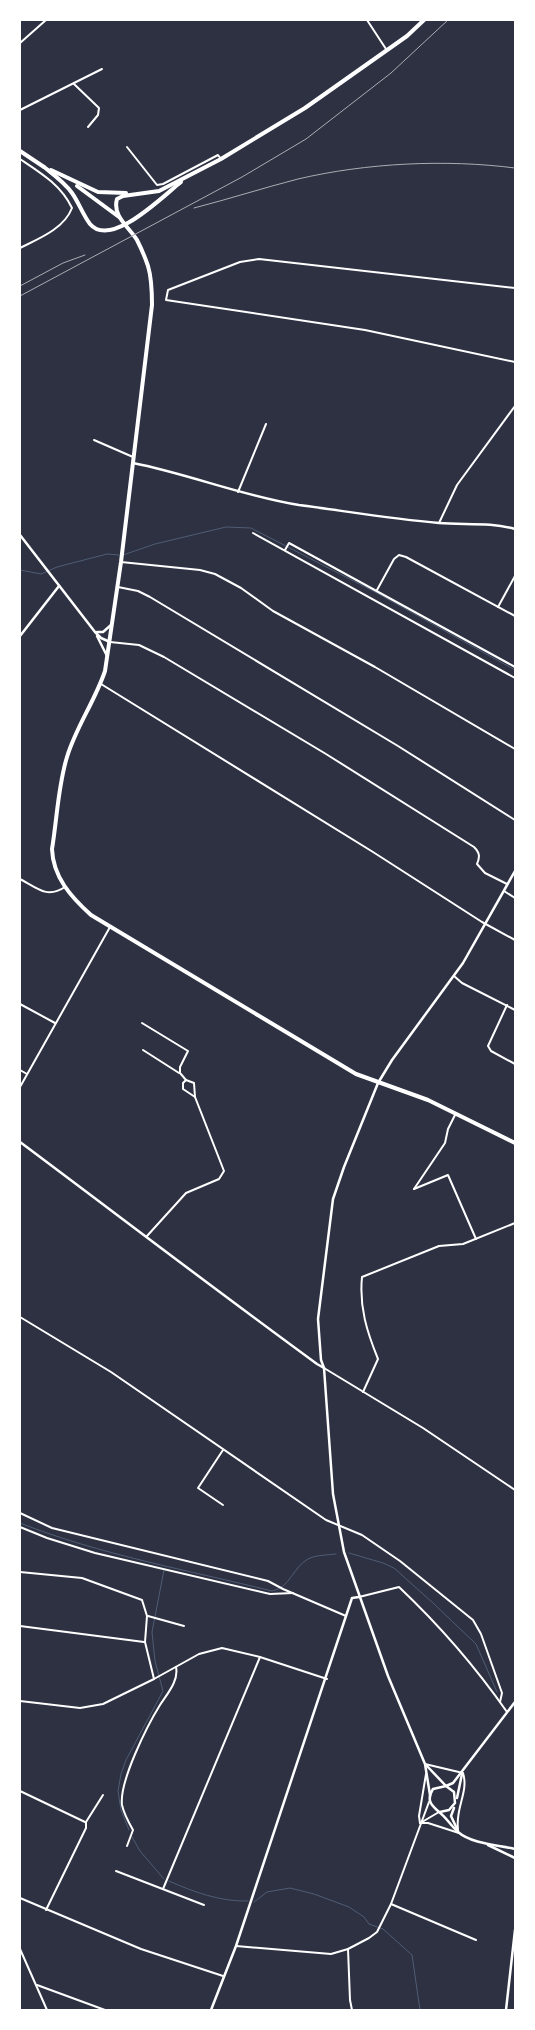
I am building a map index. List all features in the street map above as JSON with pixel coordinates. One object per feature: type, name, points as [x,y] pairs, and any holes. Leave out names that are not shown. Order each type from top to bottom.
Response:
[{"type":"main road","points":[[119,217],[115,206],[117,199],[123,196],[159,191],[221,159],[305,108],[386,50],[424,20]]},
{"type":"main road","points":[[20,151],[66,185],[90,224],[97,230],[118,229],[130,222],[187,178]]},
{"type":"main road","points":[[44,167],[98,192],[144,193]]},
{"type":"main road","points":[[68,179],[119,217],[130,230],[141,248],[148,265],[152,284],[152,305],[110,642],[100,684],[73,740],[62,778],[52,854],[54,869],[76,902],[91,915],[356,1074],[428,1100],[515,1142]]},
{"type":"street","points":[[20,43],[46,20]]},
{"type":"street","points":[[367,20],[386,50]]},
{"type":"street","points":[[20,110],[102,69]]},
{"type":"street","points":[[74,84],[99,108],[98,115],[88,127]]},
{"type":"street","points":[[127,147],[157,185],[164,184],[218,155],[221,159]]},
{"type":"street","points":[[20,159],[52,182],[68,199],[72,208],[66,220],[56,228],[20,248]]},
{"type":"street","points":[[515,288],[259,259],[240,262],[168,290],[166,300],[365,330],[515,362]]},
{"type":"street","points":[[439,523],[457,485],[515,406]]},
{"type":"street","points":[[238,492],[266,424]]},
{"type":"street","points":[[94,440],[133,457]]},
{"type":"street","points":[[132,463],[238,492],[297,504],[439,523],[504,526],[515,529]]},
{"type":"street","points":[[253,533],[515,678]]},
{"type":"street","points":[[20,535],[101,638],[110,642],[139,645],[164,657],[317,749],[474,848],[479,852],[480,857],[477,864],[480,869],[507,884]]},
{"type":"street","points":[[286,550],[290,543],[515,666]]},
{"type":"street","points":[[377,590],[394,559],[399,555],[515,616]]},
{"type":"street","points":[[121,558],[215,574],[241,588],[273,611],[375,667],[515,749]]},
{"type":"street","points":[[498,607],[515,576]]},
{"type":"street","points":[[20,636],[59,586]]},
{"type":"street","points":[[118,587],[138,591],[150,597],[398,746],[515,820]]},
{"type":"street","points":[[95,632],[102,632],[112,623]]},
{"type":"street","points":[[95,632],[107,657]]},
{"type":"street","points":[[100,684],[486,924],[515,940]]},
{"type":"street","points":[[459,1833],[440,1812],[433,1808],[430,1801],[425,1764],[388,1676],[344,1552],[333,1494],[324,1368],[318,1320],[334,1199],[344,1167],[378,1083],[392,1060],[454,976],[486,924],[515,871]]},
{"type":"street","points":[[20,879],[48,893],[53,893],[65,887]]},
{"type":"street","points":[[504,891],[515,898]]},
{"type":"street","points":[[20,1087],[110,926]]},
{"type":"street","points":[[454,976],[462,983],[515,1010]]},
{"type":"street","points":[[20,1004],[55,1023]]},
{"type":"street","points":[[507,1005],[488,1046],[491,1051],[515,1064]]},
{"type":"street","points":[[142,1023],[188,1051],[180,1067],[180,1074]]},
{"type":"street","points":[[143,1050],[186,1080],[194,1082],[195,1097],[224,1171],[219,1179],[186,1193],[147,1236]]},
{"type":"street","points":[[20,1070],[27,1074]]},
{"type":"street","points":[[186,1080],[183,1083],[184,1089],[195,1097]]},
{"type":"street","points":[[456,1113],[448,1129],[445,1143],[414,1189],[448,1175],[476,1239]]},
{"type":"street","points":[[20,1142],[147,1236],[231,1302],[317,1364],[423,1428],[515,1490]]},
{"type":"street","points":[[363,1392],[378,1360],[364,1320],[361,1291],[362,1277],[439,1246],[463,1244],[515,1223]]},
{"type":"street","points":[[20,1317],[111,1372],[326,1520],[362,1535],[400,1561],[473,1620],[481,1634],[502,1693],[500,1702]]},
{"type":"street","points":[[223,1450],[198,1488],[223,1505]]},
{"type":"street","points":[[20,1514],[52,1528],[268,1580],[281,1588],[346,1616]]},
{"type":"street","points":[[20,1527],[47,1538],[95,1553],[270,1594],[294,1593]]},
{"type":"street","points":[[20,1572],[82,1578],[142,1600],[147,1616],[145,1642],[156,1678]]},
{"type":"street","points":[[211,2010],[236,1946],[352,1598],[399,1587],[420,1607],[507,1712]]},
{"type":"street","points":[[147,1616],[184,1626]]},
{"type":"street","points":[[20,1626],[145,1642]]},
{"type":"street","points":[[20,1701],[80,1708],[103,1704],[200,1654],[222,1648],[260,1657],[326,1679]]},
{"type":"street","points":[[162,1889],[260,1657]]},
{"type":"street","points":[[127,1846],[133,1830],[122,1807],[122,1792],[155,1714],[172,1687],[177,1673],[176,1666]]},
{"type":"street","points":[[459,1833],[451,1816],[463,1773],[470,1760],[515,1702]]},
{"type":"street","points":[[425,1764],[463,1773]]},
{"type":"street","points":[[420,1823],[430,1816],[449,1810],[455,1803],[454,1792],[425,1764]]},
{"type":"street","points":[[420,1823],[419,1816],[426,1770]]},
{"type":"street","points":[[430,1795],[437,1787],[453,1784],[463,1773]]},
{"type":"street","points":[[459,1833],[456,1818],[466,1783],[463,1773]]},
{"type":"street","points":[[20,1791],[86,1822]]},
{"type":"street","points":[[46,1910],[86,1828],[86,1822],[103,1795]]},
{"type":"street","points":[[236,1946],[331,1954],[348,1949],[377,1932],[402,1879],[420,1823],[430,1801]]},
{"type":"street","points":[[420,1823],[428,1823],[459,1833],[515,1858]]},
{"type":"street","points":[[485,1843],[515,1849]]},
{"type":"street","points":[[116,1871],[204,1905]]},
{"type":"street","points":[[20,1898],[141,1949],[224,1976]]},
{"type":"street","points":[[391,1904],[476,1940]]},
{"type":"street","points":[[506,2010],[515,1930]]},
{"type":"street","points":[[20,1949],[47,2010]]},
{"type":"street","points":[[348,1949],[352,2010]]},
{"type":"street","points":[[37,1985],[42,1985],[105,2010]]},
{"type":"waterway","points":[[123,555],[155,544],[226,527],[251,528],[375,592],[515,670]]},
{"type":"waterway","points":[[20,570],[41,574],[57,567],[107,554],[119,555]]},
{"type":"waterway","points":[[20,1523],[113,1553],[272,1591],[283,1586],[308,1559],[336,1554]]},
{"type":"waterway","points":[[349,1553],[394,1568],[433,1603],[476,1644],[497,1692]]},
{"type":"waterway","points":[[129,1830],[121,1810],[118,1791],[126,1760],[163,1691],[155,1661],[152,1632],[164,1570]]},
{"type":"waterway","points":[[132,1837],[140,1851],[164,1879]]},
{"type":"waterway","points":[[169,1881],[208,1895],[228,1900],[248,1901]]},
{"type":"waterway","points":[[254,1902],[267,1892],[290,1888],[314,1894],[349,1907],[364,1917],[369,1924],[383,1929],[412,1955],[420,2010]]},
{"type":"railway","points":[[20,296],[242,177],[306,139],[391,73],[448,20]]},
{"type":"railway","points":[[194,208],[298,179],[351,169],[434,163],[515,168]]},
{"type":"railway","points":[[20,286],[63,263],[85,255]]}]
